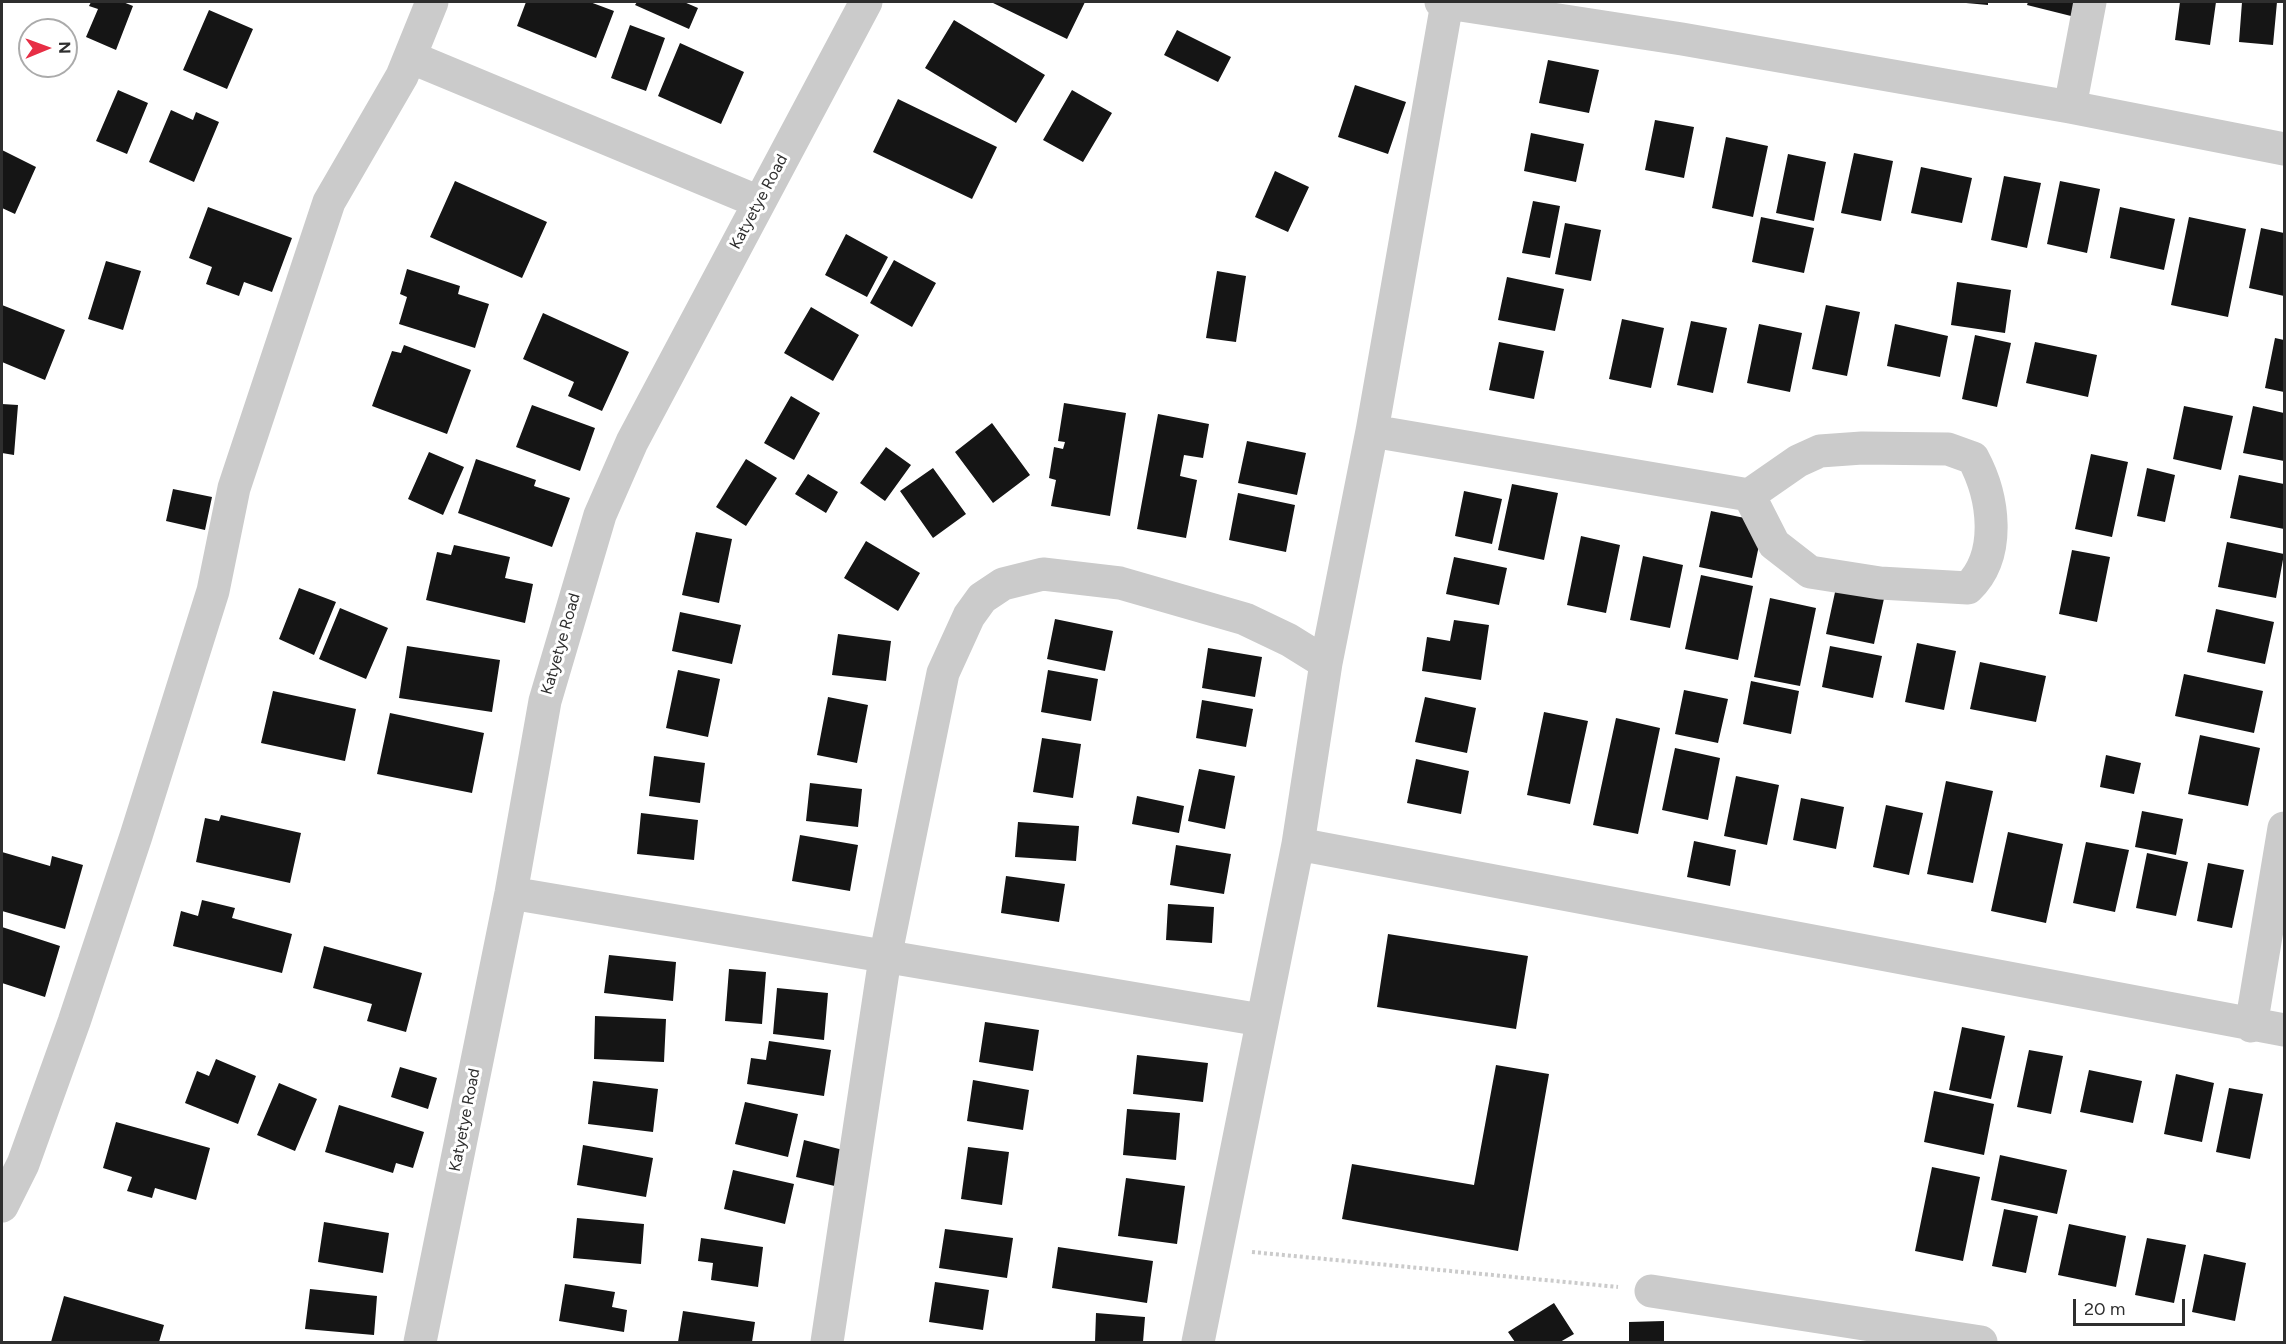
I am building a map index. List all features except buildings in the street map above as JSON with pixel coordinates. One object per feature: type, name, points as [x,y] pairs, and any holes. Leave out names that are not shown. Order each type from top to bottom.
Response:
[{"type":"street","points":[[2,1206],[27,1153],[74,1022],[136,836],[213,591],[234,488],[329,202],[402,76],[432,2]]},
{"type":"street","name":"Katyetye Road","points":[[420,1342],[511,893],[545,701],[600,515],[632,442],[866,2]]},
{"type":"street","points":[[1198,1342],[1298,844],[1326,663],[1372,431],[1444,2],[1683,39],[2070,108],[2284,149]]},
{"type":"street","points":[[2070,108],[2090,2]]},
{"type":"street","points":[[410,57],[759,202]]},
{"type":"street","points":[[1372,431],[1749,495],[1798,460],[1820,451],[1862,448],[1948,449],[1973,458],[1985,480],[1992,514],[1989,544],[1980,577],[1968,588],[1880,583],[1810,572],[1774,544],[1749,495]]},
{"type":"street","points":[[827,1342],[885,958],[943,673],[969,616],[982,598],[1003,584],[1043,574],[1120,583],[1245,619],[1289,640],[1326,663]]},
{"type":"street","points":[[2251,1026],[2284,828]]},
{"type":"street","points":[[1298,844],[2251,1026],[2284,1030]]},
{"type":"street","points":[[511,893],[1262,1020]]},
{"type":"street","points":[[1651,1291],[1981,1342]]},
{"type":"path","points":[[1216,1248],[1651,1291]]}]
